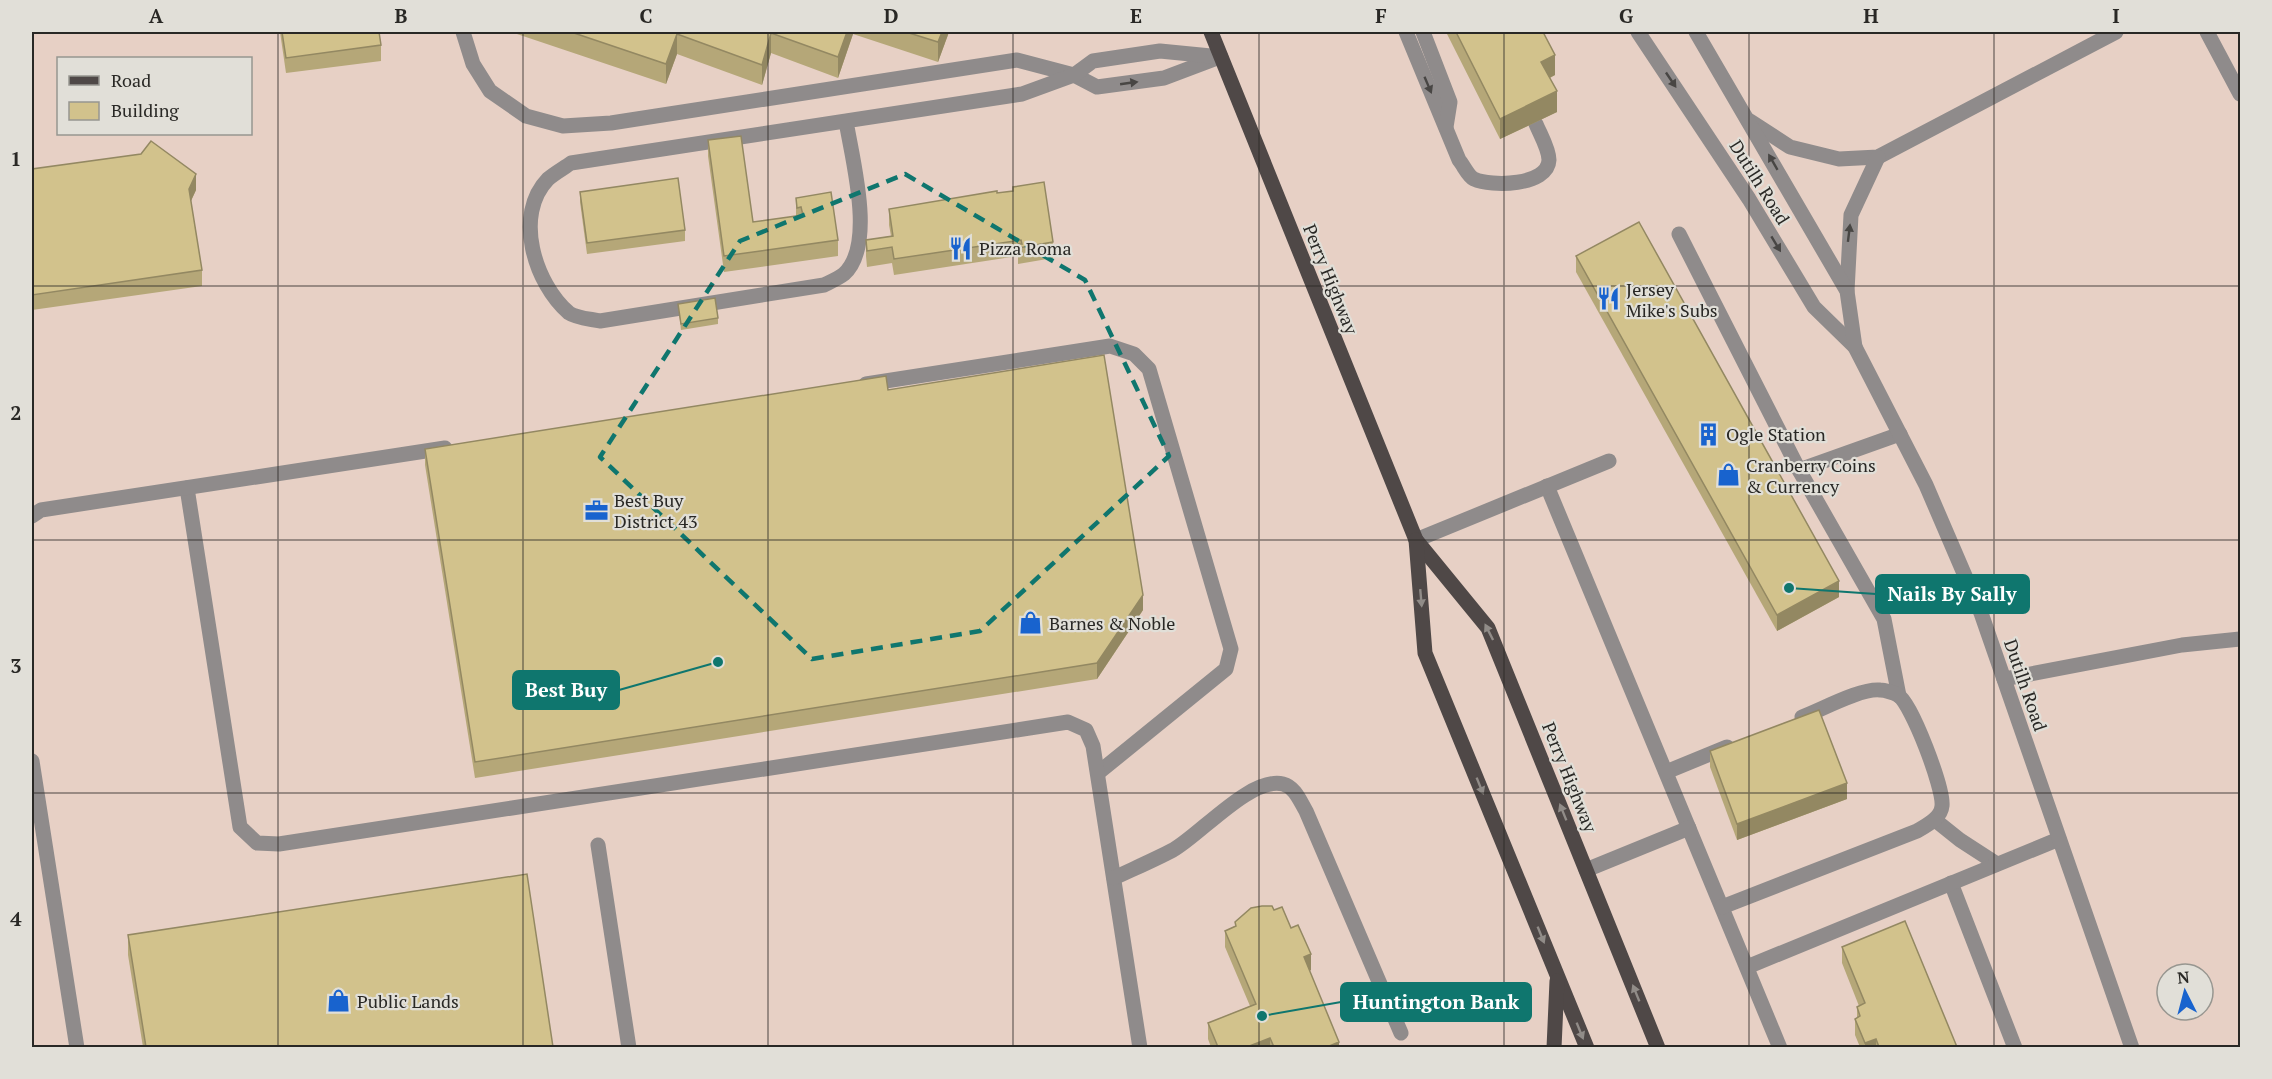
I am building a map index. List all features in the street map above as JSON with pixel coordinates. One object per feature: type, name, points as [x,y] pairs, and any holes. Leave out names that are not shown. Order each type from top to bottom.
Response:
[{"type":"main road","name":"Perry Highway","points":[[1211,32],[1416,540],[1488,628],[1658,1047]]},
{"type":"main road","name":"Perry Highway","points":[[1416,540],[1425,653],[1587,1047]]},
{"type":"main road","points":[[1554,1047],[1557,975]]},
{"type":"street","points":[[463,32],[473,64],[490,91],[526,116],[563,126],[611,123],[1017,60],[1074,75],[1097,87],[1164,78],[1221,57]]},
{"type":"street","points":[[1406,32],[1460,160],[1472,178],[1492,183],[1516,182],[1539,176],[1547,168],[1549,158],[1536,124]]},
{"type":"street","points":[[1423,32],[1450,102],[1446,127]]},
{"type":"street","name":"Dutilh Road","points":[[1638,32],[1749,199],[1814,307],[1855,347],[1900,434],[1956,552],[2004,679],[2132,1047]]},
{"type":"street","name":"Dutilh Road","points":[[1696,32],[1750,121],[1847,291],[1855,347]]},
{"type":"street","points":[[1750,121],[1790,147],[1811,153],[1839,159],[1878,157],[2116,32]]},
{"type":"street","points":[[2207,32],[2241,94]]},
{"type":"street","points":[[846,121],[862,216],[855,253],[845,273],[824,285],[600,321],[570,314],[550,291],[536,262],[531,229],[534,201],[548,180],[571,163],[1022,94],[1074,75],[1093,61],[1160,51],[1221,57]]},
{"type":"street","points":[[1847,291],[1851,215],[1878,157]]},
{"type":"street","points":[[1679,234],[1799,470],[1884,619],[1899,696],[1912,715],[1939,786],[1942,807],[1935,820],[1917,831],[1722,907]]},
{"type":"street","points":[[849,386],[1110,346],[1134,354],[1149,369],[1231,649],[1226,669],[1098,773]]},
{"type":"street","points":[[1799,470],[1900,434]]},
{"type":"street","points":[[32,516],[41,510],[457,446]]},
{"type":"street","points":[[1416,540],[1609,461]]},
{"type":"street","points":[[1547,486],[1780,1047]]},
{"type":"street","points":[[187,488],[240,827],[257,843],[279,844],[1068,722],[1086,730],[1093,746],[1140,1047]]},
{"type":"street","points":[[2004,679],[2182,645],[2241,639]]},
{"type":"street","points":[[1784,724],[1856,696],[1879,690],[1899,696]]},
{"type":"street","points":[[1666,772],[1742,741]]},
{"type":"street","points":[[32,761],[77,1047]]},
{"type":"street","points":[[1114,878],[1175,849],[1248,793],[1266,785],[1282,783],[1294,790],[1306,811],[1401,1033]]},
{"type":"street","points":[[1935,820],[1960,840],[1997,864]]},
{"type":"street","points":[[1586,870],[1689,828]]},
{"type":"street","points":[[1747,967],[2059,839]]},
{"type":"street","points":[[598,845],[629,1047]]},
{"type":"street","points":[[1951,883],[2015,1047]]},
{"type":"highlighted area","points":[[905,174],[1085,280],[1169,456],[980,631],[812,659],[600,457],[740,241]]},
{"type":"shaded area","points":[[32,32],[2240,32],[2240,1047],[32,1047]]},
{"type":"building","points":[[282,32],[379,32],[381,45],[286,58]]},
{"type":"building","points":[[571,32],[847,32],[838,57],[771,33],[762,65],[677,34],[666,64]]},
{"type":"building","points":[[906,32],[942,32],[938,42]]},
{"type":"building","points":[[1456,32],[1543,32],[1555,55],[1541,62],[1557,91],[1500,119]]},
{"type":"building","points":[[741,136],[753,222],[803,215],[801,207],[797,208],[796,198],[831,192],[838,240],[724,256],[708,140]]},
{"type":"building","points":[[151,141],[196,174],[189,189],[202,270],[32,295],[32,169],[141,154]]},
{"type":"building","points":[[678,178],[685,230],[587,243],[580,192]]},
{"type":"building","points":[[1044,182],[1053,242],[1018,248],[1018,244],[1022,244],[1021,240],[894,259],[892,247],[867,251],[866,240],[893,236],[889,209],[997,191],[997,193],[1013,191],[1013,187]]},
{"type":"building","name":"Ogle Station","points":[[1639,222],[1839,581],[1777,615],[1576,256]]},
{"type":"building","points":[[715,298],[718,318],[681,324],[678,304]]},
{"type":"building","points":[[1104,355],[1143,595],[1097,663],[475,762],[425,449],[886,376],[888,390]]},
{"type":"building","points":[[1819,710],[1847,783],[1737,824],[1710,751]]},
{"type":"building","name":"Public Lands","points":[[527,874],[553,1047],[146,1047],[128,935]]},
{"type":"building","points":[[1272,906],[1274,910],[1282,907],[1291,928],[1298,925],[1311,954],[1304,957],[1339,1042],[1327,1047],[1274,1047],[1270,1038],[1247,1047],[1218,1047],[1208,1023],[1256,1004],[1225,931],[1236,926],[1235,922],[1251,908]]},
{"type":"building","points":[[1905,921],[1957,1047],[1879,1047],[1876,1039],[1865,1043],[1855,1019],[1860,1016],[1857,1007],[1865,1003],[1842,947]]},
{"type":"place","name":"Pizza Roma","points":[[961,248]]},
{"type":"place","name":"Jersey Mike's Subs","points":[[1608,299]]},
{"type":"place","name":"Ogle Station","points":[[1708,434]]},
{"type":"place","name":"Cranberry Coins & Currency","points":[[1728,475]]},
{"type":"place","name":"Best Buy District 43","points":[[596,510]]},
{"type":"place","name":"Nails By Sally","points":[[1789,588]]},
{"type":"place","name":"Barnes & Noble","points":[[1031,623]]},
{"type":"place","name":"Best Buy","points":[[718,662]]},
{"type":"place","name":"Public Lands","points":[[339,1001]]},
{"type":"place","name":"Huntington Bank","points":[[1262,1016]]}]
